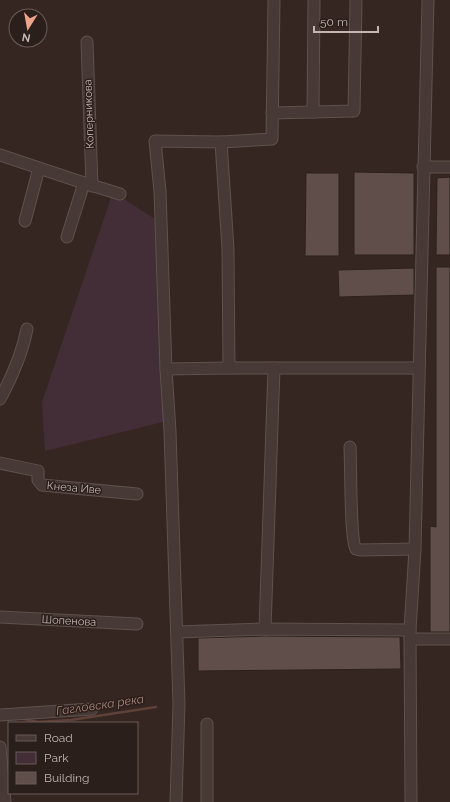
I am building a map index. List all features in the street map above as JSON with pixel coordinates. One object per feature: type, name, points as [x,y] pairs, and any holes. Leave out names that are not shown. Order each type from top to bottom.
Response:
[{"type":"street","points":[[176,802],[179,704],[177,632],[160,191],[155,141],[221,142],[272,140],[274,0]]},
{"type":"street","points":[[313,112],[314,0]]},
{"type":"street","points":[[272,112],[354,111],[356,0]]},
{"type":"street","points":[[411,802],[410,634],[415,549],[418,368],[428,0]]},
{"type":"street","name":"Коперникова","points":[[68,236],[88,185],[87,42]]},
{"type":"street","points":[[221,142],[228,249],[229,368]]},
{"type":"street","points":[[0,155],[88,185],[120,194]]},
{"type":"street","points":[[423,167],[450,167]]},
{"type":"street","points":[[25,221],[39,168]]},
{"type":"street","points":[[0,399],[19,357],[27,329]]},
{"type":"street","points":[[265,630],[274,368]]},
{"type":"street","points":[[166,369],[418,368]]},
{"type":"street","points":[[350,447],[352,528],[354,546],[356,549],[360,550],[415,549]]},
{"type":"street","name":"Кнеза Иве","points":[[0,463],[38,471],[38,480],[42,485],[137,494]]},
{"type":"street","name":"Шопенова","points":[[0,617],[137,624]]},
{"type":"street","points":[[177,632],[265,630],[410,634],[450,639]]},
{"type":"street","points":[[0,715],[92,709]]},
{"type":"street","points":[[207,724],[207,802]]},
{"type":"street","points":[[0,747],[5,802]]},
{"type":"green space","points":[[113,192],[161,223],[167,421],[45,451],[42,402]]},
{"type":"building","points":[[354,172],[414,173],[414,255],[354,255]]},
{"type":"building","points":[[306,173],[339,173],[339,256],[305,256]]},
{"type":"building","points":[[450,177],[450,255],[436,255],[437,178]]},
{"type":"building","points":[[436,267],[450,267],[450,632],[430,632],[430,526],[436,527]]},
{"type":"building","points":[[414,268],[414,295],[339,297],[338,270]]},
{"type":"building","points":[[265,636],[400,637],[401,669],[198,671],[198,638]]},
{"type":"waterway","name":"Гагловска река","points":[[18,718],[38,722],[71,720],[156,707]]}]
